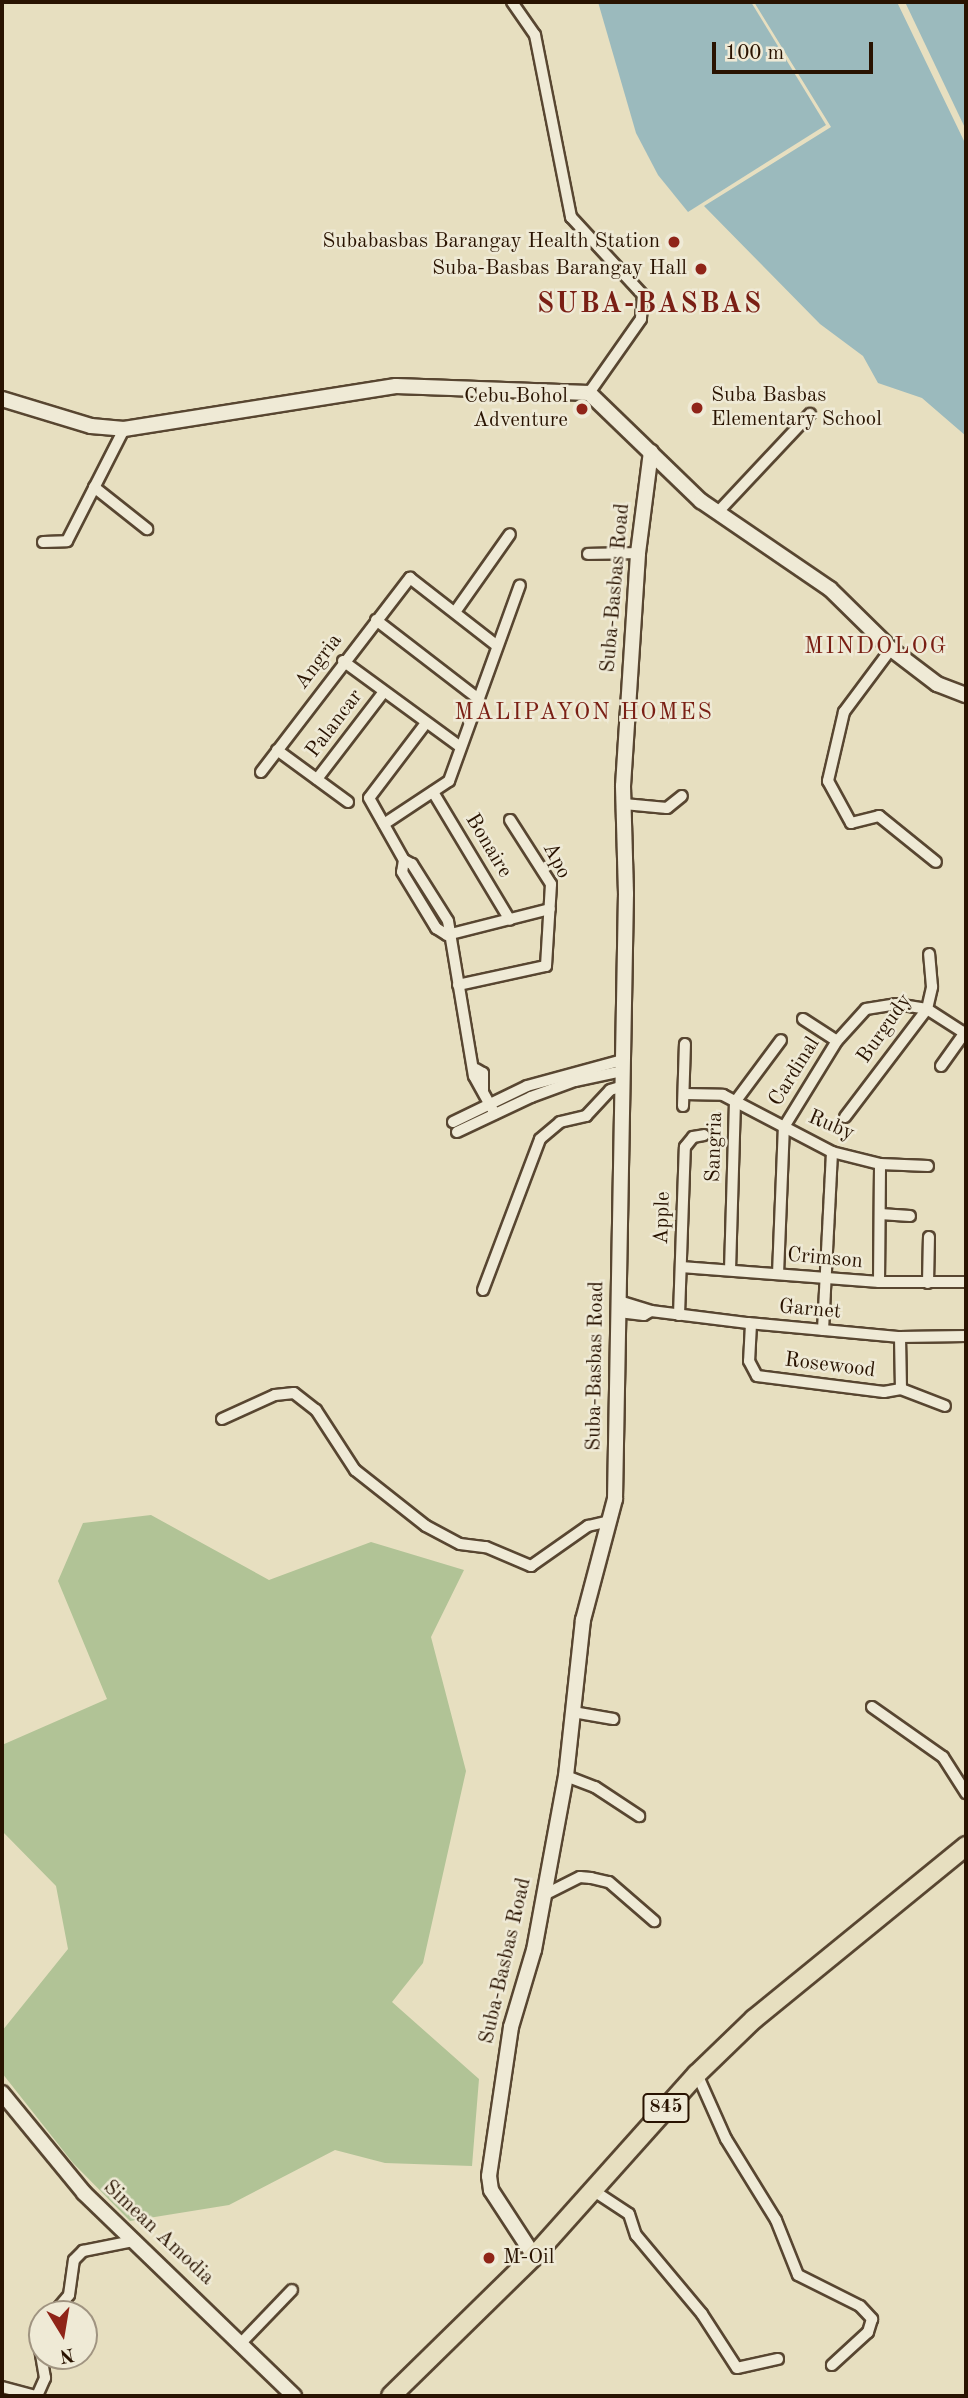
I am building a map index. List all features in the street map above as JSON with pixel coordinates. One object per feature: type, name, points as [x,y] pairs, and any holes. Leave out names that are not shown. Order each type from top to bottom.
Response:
[{"type":"main road","name":"845","points":[[391,2396],[534,2256],[697,2074],[808,1971],[966,1846]]},
{"type":"street","points":[[512,2],[535,35],[571,217],[643,295],[641,319],[589,393]]},
{"type":"street","points":[[2,400],[91,426],[124,429],[396,386],[589,393],[717,513],[830,589],[891,649],[937,684],[966,695]]},
{"type":"street","points":[[717,513],[810,414]]},
{"type":"street","points":[[43,542],[67,541],[124,429]]},
{"type":"street","name":"Suba-Basbas Road","points":[[534,2256],[491,2190],[489,2176],[511,2027],[534,1950],[566,1776],[583,1620],[615,1499],[623,1086],[624,804],[638,554],[651,452]]},
{"type":"street","points":[[93,487],[147,529]]},
{"type":"street","points":[[496,645],[455,612],[510,534]]},
{"type":"street","points":[[588,554],[638,554]]},
{"type":"street","name":"Angria","points":[[261,772],[343,661],[410,579],[455,612]]},
{"type":"street","points":[[384,824],[449,781],[476,697],[520,585]]},
{"type":"street","points":[[376,620],[476,697]]},
{"type":"street","points":[[891,649],[844,712],[828,780],[851,823],[879,816],[936,862]]},
{"type":"street","points":[[343,661],[383,693],[459,746]]},
{"type":"street","name":"Palancar","points":[[317,779],[383,693]]},
{"type":"street","points":[[426,723],[369,798],[404,860],[412,864],[448,921],[447,934],[476,1069],[483,1073],[484,1091],[492,1109]]},
{"type":"street","points":[[277,750],[348,802]]},
{"type":"street","name":"Bonaire","points":[[433,792],[510,920]]},
{"type":"street","points":[[624,804],[667,808],[682,796]]},
{"type":"street","name":"Apo","points":[[458,985],[546,966],[551,884],[510,820]]},
{"type":"street","points":[[447,934],[550,909]]},
{"type":"street","name":"Burgudy","points":[[845,1118],[927,1009],[932,987],[929,954]]},
{"type":"street","name":"Cardinal","points":[[778,1274],[784,1127],[837,1041],[866,1009],[896,1004],[927,1009],[966,1033]]},
{"type":"street","points":[[803,1019],[837,1041]]},
{"type":"street","points":[[941,1066],[966,1033]]},
{"type":"street","name":"Sangria","points":[[730,1270],[735,1102],[781,1040]]},
{"type":"street","name":"Ruby","points":[[685,1044],[683,1100],[723,1095],[832,1152],[880,1164],[928,1166]]},
{"type":"street","points":[[455,1127],[572,1070],[623,1065]]},
{"type":"street","points":[[484,1290],[540,1139],[560,1122],[586,1115],[610,1090],[623,1086]]},
{"type":"street","name":"Apple","points":[[679,1315],[685,1147],[693,1138],[704,1135]]},
{"type":"street","points":[[823,1330],[832,1152]]},
{"type":"street","points":[[879,1282],[880,1164]]},
{"type":"street","points":[[880,1214],[910,1216]]},
{"type":"street","points":[[928,1283],[929,1237]]},
{"type":"street","name":"Crimson","points":[[681,1267],[879,1282],[966,1282]]},
{"type":"street","name":"Garnet","points":[[619,1306],[751,1324],[900,1337],[966,1336]]},
{"type":"street","name":"Rosewood","points":[[751,1324],[749,1361],[757,1376],[884,1392],[901,1389],[900,1337]]},
{"type":"street","points":[[901,1389],[945,1406]]},
{"type":"street","points":[[222,1419],[275,1395],[294,1393],[316,1410],[355,1470],[426,1526],[460,1544],[485,1546],[531,1566],[588,1526],[609,1521]]},
{"type":"street","points":[[872,1707],[943,1757],[966,1793]]},
{"type":"street","points":[[573,1712],[613,1719]]},
{"type":"street","points":[[566,1776],[595,1787],[639,1815]]},
{"type":"street","points":[[544,1895],[580,1877],[609,1882],[654,1921]]},
{"type":"street","points":[[697,2074],[726,2139],[776,2220],[797,2275],[860,2306],[872,2319],[869,2332],[832,2365]]},
{"type":"street","name":"Simean Amodia","points":[[2,2093],[62,2169],[294,2396]]},
{"type":"street","points":[[592,2189],[629,2214],[636,2235],[702,2314],[737,2368],[778,2360]]},
{"type":"street","points":[[65,2300],[69,2295],[74,2260],[83,2251],[133,2241]]},
{"type":"street","points":[[242,2343],[292,2290]]},
{"type":"street","points":[[2,2387],[36,2396],[45,2378],[44,2370]]},
{"type":"green space","points":[[151,1515],[269,1580],[371,1542],[464,1570],[431,1637],[466,1771],[423,1963],[392,2002],[479,2079],[472,2166],[385,2163],[335,2150],[229,2205],[130,2221],[73,2163],[2,2073],[2,2031],[68,1949],[56,1886],[2,1831],[2,1745],[107,1699],[58,1581],[83,1523]]},
{"type":"water","points":[[598,2],[751,2],[826,125],[688,212],[658,175],[636,133]]},
{"type":"water","points":[[754,2],[897,2],[966,145],[966,436],[922,398],[878,383],[863,356],[820,324],[704,206],[831,127]]},
{"type":"water","points":[[905,2],[966,2],[966,130]]},
{"type":"place","name":"Subabasbas Barangay Health Station","points":[[674,242]]},
{"type":"place","name":"Suba-Basbas Barangay Hall","points":[[701,269]]},
{"type":"place","name":"Suba Basbas Elementary School","points":[[697,408]]},
{"type":"place","name":"Cebu Bohol Adventure","points":[[582,409]]},
{"type":"place","name":"M-Oil","points":[[489,2258]]},
{"type":"district","name":"SUBA-BASBAS","points":[[650,305]]},
{"type":"district","name":"MINDOLOG","points":[[876,647]]},
{"type":"district","name":"MALIPAYON HOMES","points":[[584,713]]}]
